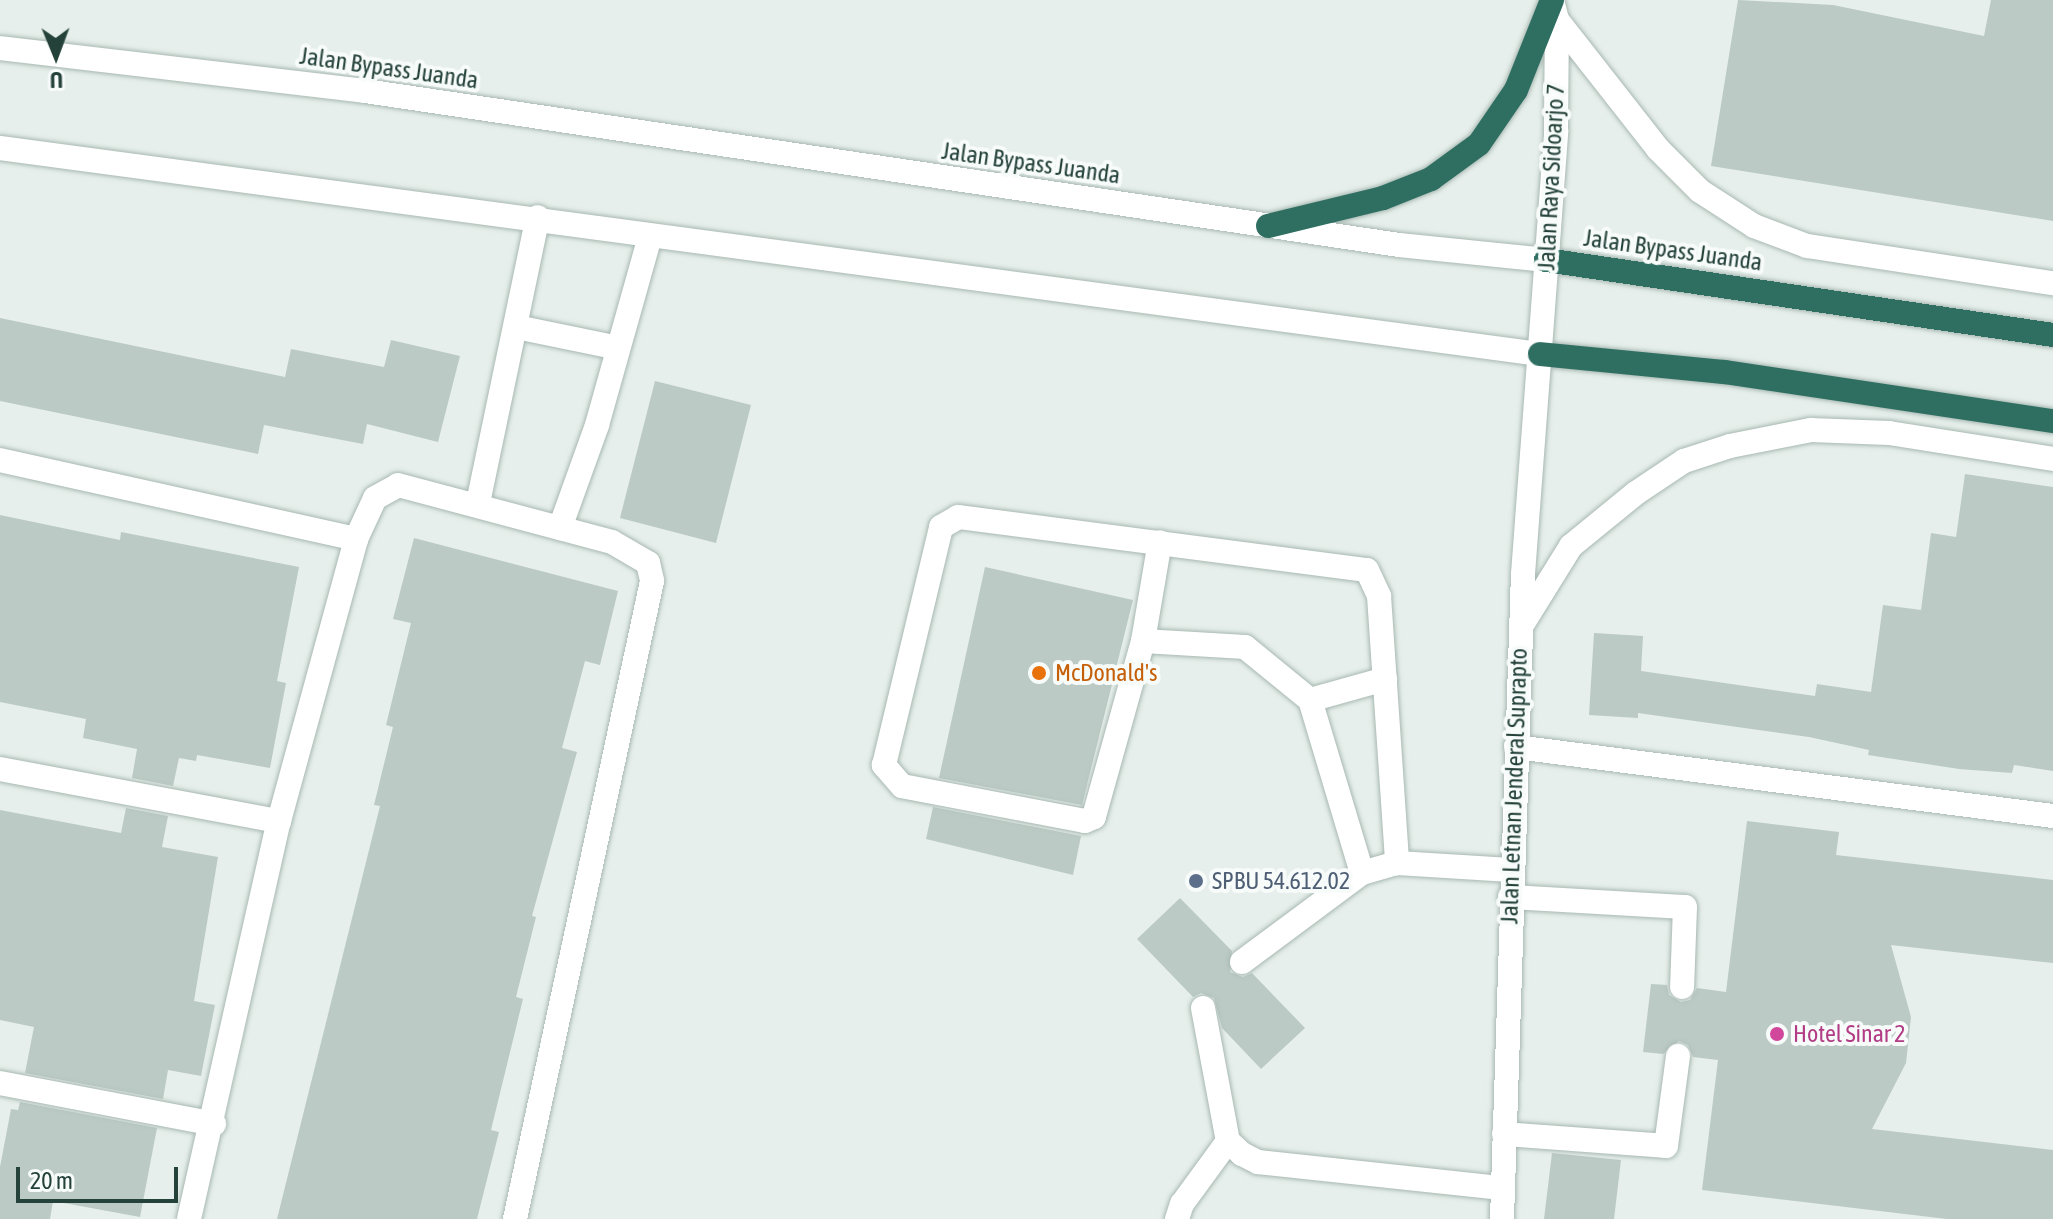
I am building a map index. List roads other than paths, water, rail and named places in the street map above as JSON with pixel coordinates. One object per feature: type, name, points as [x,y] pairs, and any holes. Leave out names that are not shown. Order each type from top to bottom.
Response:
[{"type":"highway","points":[[1268,226],[1407,189],[1431,179],[1479,144],[1516,90],[1555,10]]},
{"type":"highway","name":"Jalan Bypass Juanda","points":[[1546,260],[2053,335]]},
{"type":"highway","points":[[1540,354],[1724,372],[2053,421]]},
{"type":"street","name":"Jalan Raya Sidoarjo 7","points":[[1540,354],[1556,130],[1555,10]]},
{"type":"street","points":[[1555,10],[1658,149],[1700,191],[1754,226],[1807,246],[2053,283]]},
{"type":"street","name":"Jalan Bypass Juanda","points":[[0,48],[365,91],[1268,226],[1546,260]]},
{"type":"street","points":[[0,148],[538,217],[650,237],[1540,354]]},
{"type":"street","points":[[478,503],[538,217]]},
{"type":"street","points":[[560,528],[650,237]]},
{"type":"street","points":[[516,327],[618,348]]},
{"type":"street","name":"Jalan Letnan Jenderal Suprapto","points":[[1502,1219],[1520,629],[1540,354]]},
{"type":"street","points":[[1520,629],[1571,546],[1684,461],[1730,446],[1811,430],[1889,433],[2053,459]]},
{"type":"street","points":[[0,460],[356,539]]},
{"type":"street","points":[[189,1219],[214,1124],[279,821],[356,539],[385,488],[414,485],[634,550],[648,563],[652,581],[515,1219]]},
{"type":"street","points":[[1160,542],[1143,641],[1094,817],[1075,822],[911,791],[888,774],[884,765],[938,535],[948,519],[1160,542],[1367,570],[1379,596],[1397,863]]},
{"type":"street","points":[[1143,641],[1245,647],[1310,700],[1362,873]]},
{"type":"street","points":[[1310,700],[1385,679]]},
{"type":"street","points":[[1516,747],[2053,816]]},
{"type":"street","points":[[0,769],[279,821]]},
{"type":"street","points":[[1242,962],[1362,873],[1397,863],[1511,870]]},
{"type":"street","points":[[1510,897],[1685,907],[1682,987]]},
{"type":"street","points":[[1203,1008],[1228,1141],[1258,1162],[1502,1188]]},
{"type":"street","points":[[1504,1134],[1666,1146],[1678,1056]]},
{"type":"street","points":[[0,1083],[214,1124]]},
{"type":"street","points":[[1177,1219],[1182,1204],[1228,1141]]},
{"type":"place","name":"McDonald's","points":[[1039,673]]},
{"type":"place","name":"SPBU 54.612.02","points":[[1196,881]]},
{"type":"place","name":"Hotel Sinar 2","points":[[1777,1034]]}]
